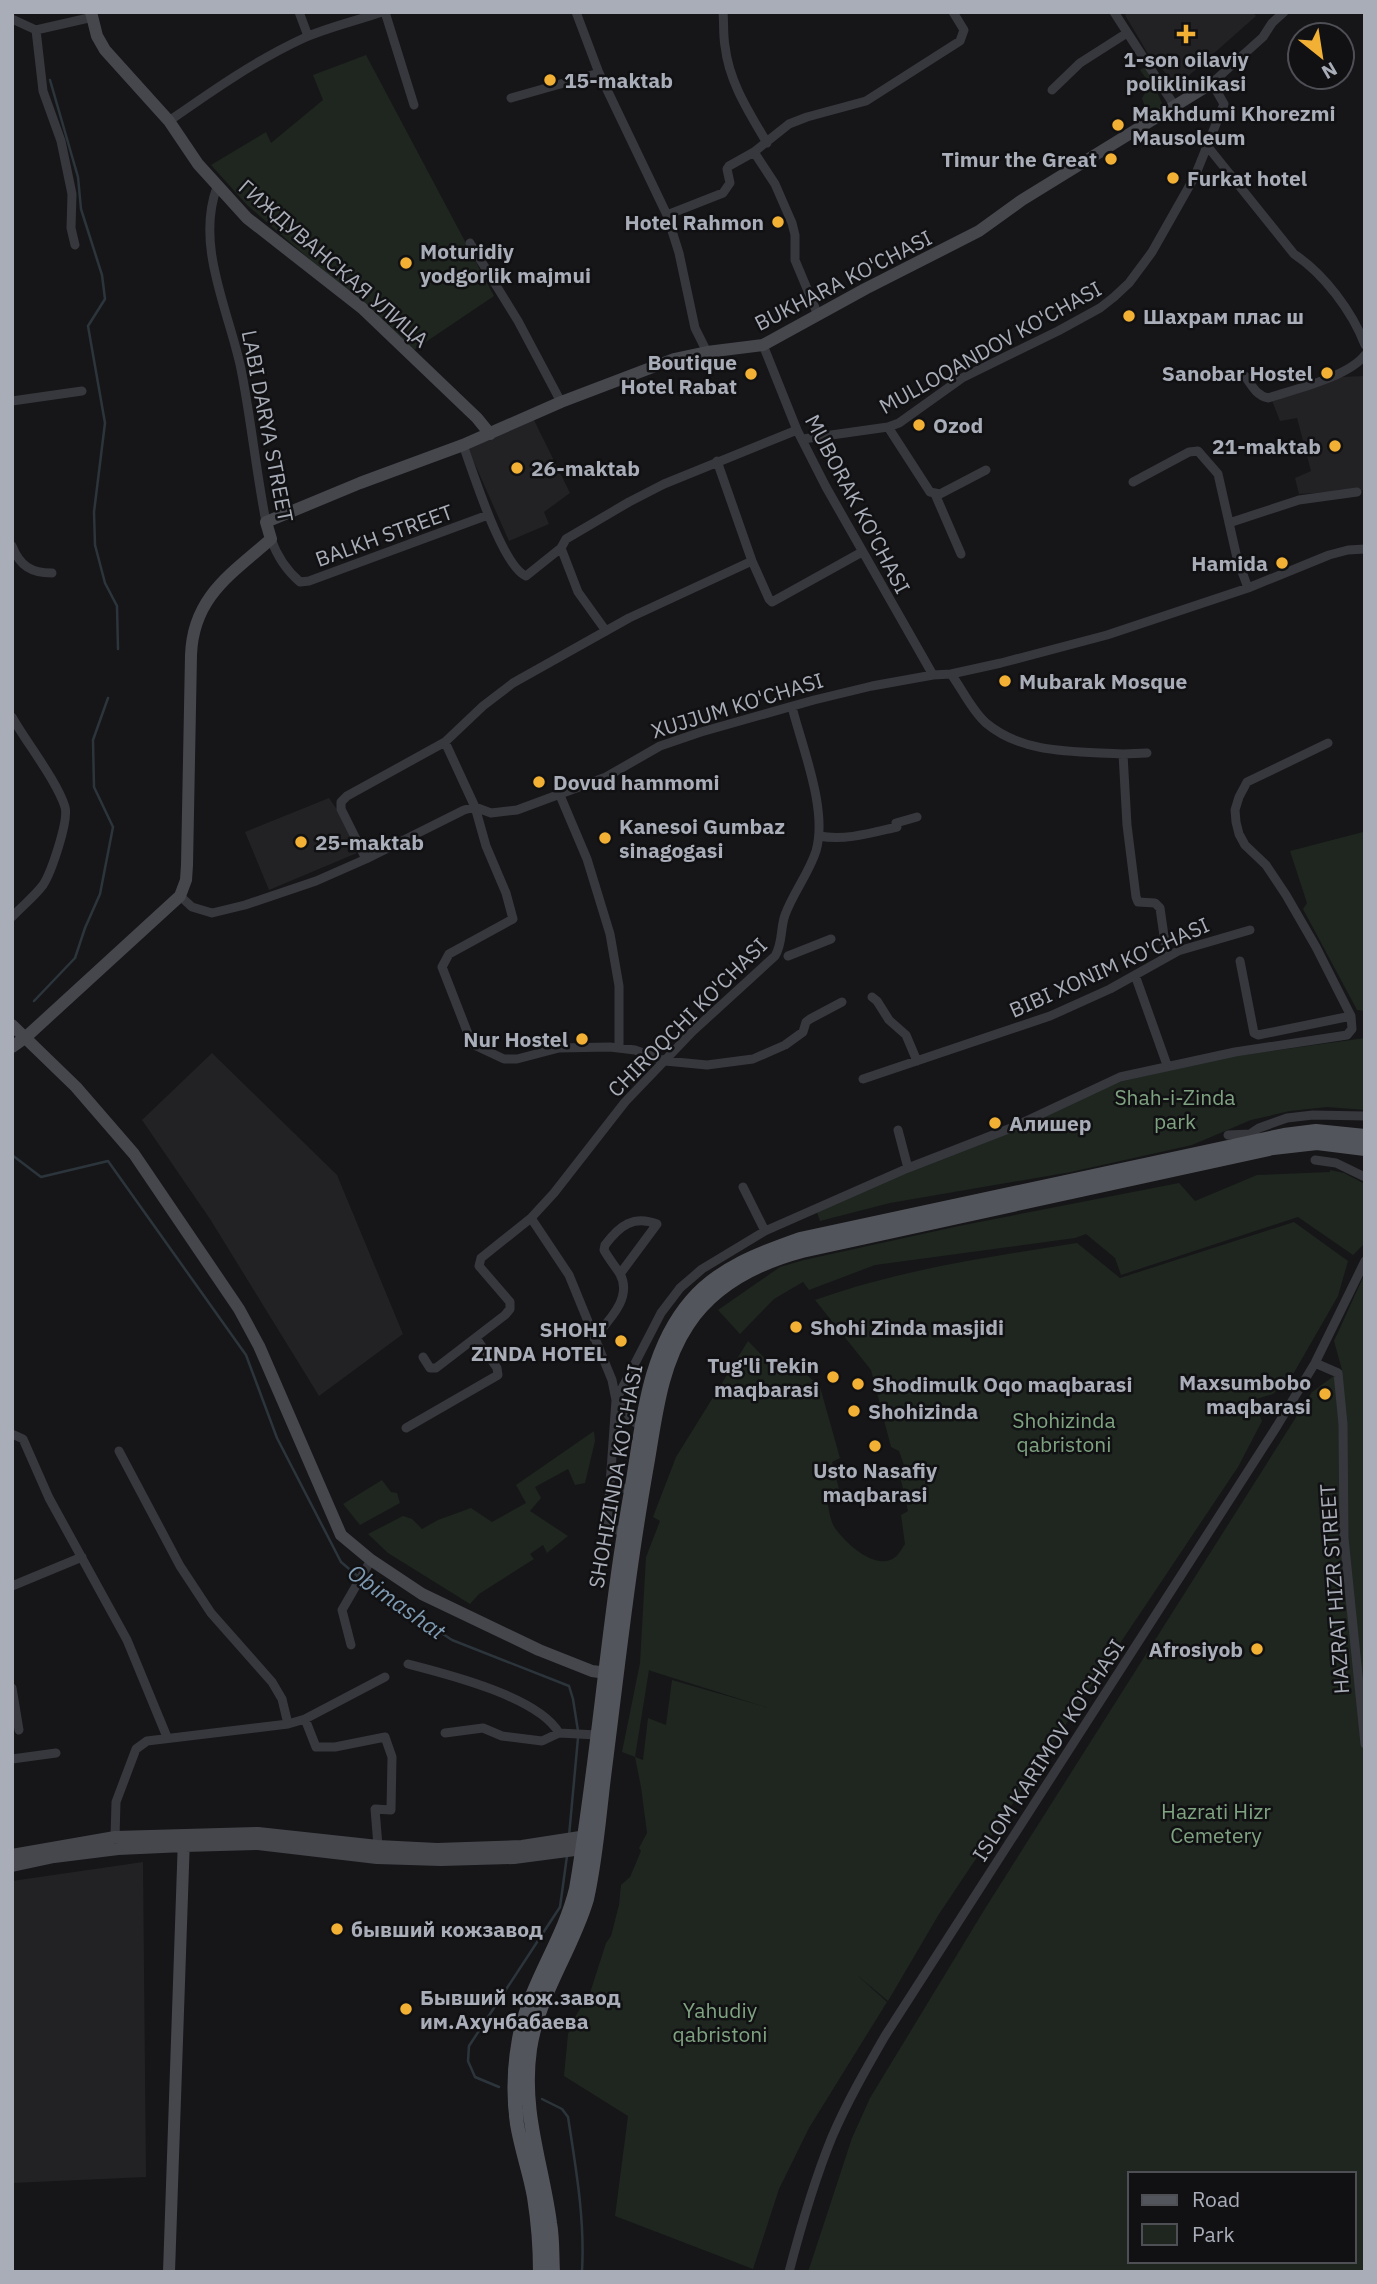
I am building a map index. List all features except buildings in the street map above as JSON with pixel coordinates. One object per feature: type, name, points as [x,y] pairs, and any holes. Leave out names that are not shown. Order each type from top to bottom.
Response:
[{"type":"main road","name":"SHOHIZINDA KO'CHASI","points":[[553,2272],[551,2224],[529,2117],[527,2077],[530,2047],[538,2015],[583,1912],[590,1885],[590,1734],[611,1674],[623,1532],[642,1427],[658,1358],[680,1315],[712,1279],[770,1249],[818,1235],[1284,1135],[1317,1132],[1365,1136]]},
{"type":"main road","name":"SHOHIZINDA KO'CHASI","points":[[540,2272],[540,2242],[534,2195],[517,2124],[515,2073],[524,2015],[568,1915],[589,1841],[611,1674],[665,1376],[674,1349],[705,1301],[726,1284],[763,1264],[802,1251],[1158,1172],[1295,1145],[1317,1143],[1365,1149]]},
{"type":"street","points":[[299,12],[308,36]]},
{"type":"street","points":[[169,121],[277,51],[308,36],[384,12],[414,106]]},
{"type":"street","points":[[576,12],[598,73],[667,215],[679,253],[695,328],[707,352]]},
{"type":"street","points":[[723,12],[724,46],[732,76],[741,99],[767,143]]},
{"type":"street","points":[[667,215],[723,193],[730,183],[727,169],[729,166],[767,143],[789,124],[866,101],[960,41],[964,30],[953,12]]},
{"type":"street","points":[[1114,12],[1174,105]]},
{"type":"street","points":[[1212,83],[1262,37],[1284,12]]},
{"type":"street","points":[[12,19],[36,30],[92,15]]},
{"type":"street","name":"ГИЖДУВАНСКАЯ УЛИЦА","points":[[92,15],[97,37],[105,50],[169,121],[217,187],[247,218],[362,308],[477,418],[490,434]]},
{"type":"street","points":[[36,30],[43,91],[61,141],[72,194],[71,228],[75,245]]},
{"type":"street","points":[[1052,90],[1080,63],[1127,33]]},
{"type":"street","points":[[511,98],[598,73]]},
{"type":"street","name":"BUKHARA KO'CHASI","points":[[266,522],[674,359],[763,345],[979,231],[1022,200],[1212,83]]},
{"type":"street","name":"MULLOQANDOV KO'CHASI","points":[[488,515],[513,564],[526,576],[561,548],[566,539],[629,502],[717,461],[800,435],[888,427],[899,423],[962,378],[1100,308],[1129,283],[1152,252],[1195,176],[1224,104],[1212,83]]},
{"type":"street","points":[[1208,147],[1294,254],[1312,266],[1356,324],[1365,345]]},
{"type":"street","points":[[754,152],[775,184],[792,223],[795,261],[818,316]]},
{"type":"street","name":"LABI DARYA STREET","points":[[180,896],[187,873],[191,655],[194,628],[204,603],[215,589],[271,539],[241,367],[226,318],[214,258],[210,223],[217,187]]},
{"type":"street","points":[[470,243],[518,321],[561,402]]},
{"type":"street","name":"MUBORAK KO'CHASI","points":[[763,345],[800,435],[862,552],[933,675]]},
{"type":"street","points":[[1245,376],[1261,397],[1268,398],[1334,375],[1365,355]]},
{"type":"street","points":[[12,401],[82,391]]},
{"type":"street","points":[[888,427],[930,492],[940,494],[985,470]]},
{"type":"street","points":[[463,445],[488,515]]},
{"type":"street","points":[[1133,482],[1189,452],[1198,451],[1219,474],[1237,558],[1248,588]]},
{"type":"street","points":[[717,461],[752,561],[772,602],[862,552]]},
{"type":"street","points":[[1229,523],[1299,500],[1357,492]]},
{"type":"street","points":[[935,494],[961,554]]},
{"type":"street","name":"BALKH STREET","points":[[271,539],[277,555],[300,582],[488,515]]},
{"type":"street","points":[[12,546],[23,566],[41,573],[52,573]]},
{"type":"street","points":[[561,548],[578,592],[606,631]]},
{"type":"street","name":"XUJJUM KO'CHASI","points":[[180,896],[192,906],[212,913],[245,905],[304,885],[366,859],[446,818],[475,807],[491,813],[516,810],[606,777],[660,746],[872,686],[951,674],[1089,640],[1248,588],[1329,555],[1365,549]]},
{"type":"street","points":[[366,859],[341,809],[341,802],[347,796],[445,742],[482,706],[508,687],[657,604],[752,561]]},
{"type":"street","points":[[951,674],[984,722],[1006,737],[1040,747],[1077,753],[1147,753]]},
{"type":"street","name":"CHIROQCHI KO'CHASI","points":[[477,1339],[510,1309],[510,1302],[478,1262],[531,1218],[554,1194],[625,1102],[693,1031],[775,956],[782,945],[786,913],[816,852],[819,836],[817,806],[792,707]]},
{"type":"street","points":[[12,717],[65,809],[64,824],[46,879],[12,917]]},
{"type":"street","points":[[445,742],[475,807],[486,846],[506,892],[513,919],[449,954],[442,968],[472,1044],[504,1059],[517,1059],[559,1048],[619,1048],[665,1061],[707,1065],[753,1059],[785,1045],[803,1032],[810,1019],[842,1002]]},
{"type":"street","points":[[616,1400],[656,1322],[680,1288],[702,1269],[765,1231],[908,1168],[1011,1128],[1120,1077],[1236,1052],[1347,1035],[1352,1029],[1350,1016],[1316,947],[1266,865],[1245,845],[1236,822],[1239,797],[1247,782],[1328,743]]},
{"type":"street","points":[[1123,754],[1127,825],[1136,897],[1138,902],[1155,903],[1160,908],[1167,957]]},
{"type":"street","points":[[559,793],[587,859],[607,922],[619,986],[619,1048]]},
{"type":"street","points":[[819,836],[836,839],[862,834],[897,827],[896,823],[917,817]]},
{"type":"street","points":[[12,1046],[26,1037],[180,896]]},
{"type":"street","name":"BIBI XONIM KO'CHASI","points":[[863,1079],[1050,1016],[1110,989],[1167,957],[1250,929]]},
{"type":"street","points":[[788,956],[831,939]]},
{"type":"street","points":[[1240,961],[1254,1033],[1258,1035],[1350,1016]]},
{"type":"street","points":[[1135,975],[1167,1065]]},
{"type":"street","points":[[872,997],[889,1020],[906,1035],[918,1061]]},
{"type":"street","points":[[12,1025],[76,1087],[134,1154],[239,1309],[259,1346],[341,1535],[371,1560],[422,1594],[540,1650],[592,1671],[611,1674]]},
{"type":"street","points":[[1228,1135],[1250,1134],[1287,1118],[1313,1115],[1365,1116]]},
{"type":"street","points":[[898,1130],[908,1168]]},
{"type":"street","points":[[1315,1160],[1336,1163],[1365,1177]]},
{"type":"street","points":[[743,1187],[765,1231]]},
{"type":"street","points":[[531,1218],[569,1275],[612,1380],[616,1400],[607,1527],[623,1532]]},
{"type":"street","points":[[594,1338],[622,1299],[624,1287],[620,1274],[604,1250],[609,1240],[634,1219],[644,1218],[657,1224],[620,1274]]},
{"type":"street","name":"ISLOM KARIMOV KO'CHASI","points":[[789,2272],[802,2223],[832,2138],[856,2087],[885,2036],[1260,1453],[1315,1363],[1365,1261]]},
{"type":"street","points":[[406,1428],[498,1376],[497,1368],[477,1339],[433,1369],[423,1357]]},
{"type":"street","name":"HAZRAT HIZR STREET","points":[[1315,1363],[1338,1373],[1343,1424],[1344,1538],[1365,1744]]},
{"type":"street","points":[[616,1400],[633,1421],[642,1427]]},
{"type":"street","points":[[12,1434],[23,1439],[50,1498],[127,1640],[167,1737]]},
{"type":"street","points":[[119,1451],[192,1584],[211,1612],[272,1682],[282,1699],[288,1724]]},
{"type":"street","points":[[610,1487],[631,1489]]},
{"type":"street","points":[[12,1586],[82,1557]]},
{"type":"street","points":[[351,1645],[342,1610],[371,1560]]},
{"type":"street","points":[[408,1664],[457,1676],[537,1710],[553,1721],[562,1733]]},
{"type":"street","points":[[115,1837],[116,1802],[136,1749],[147,1741],[288,1724],[304,1719],[384,1677]]},
{"type":"street","points":[[12,1688],[19,1730]]},
{"type":"street","points":[[304,1719],[316,1747],[335,1747],[385,1737],[392,1757],[391,1810],[375,1809],[378,1846]]},
{"type":"street","points":[[445,1733],[483,1728],[502,1736],[542,1741],[562,1733],[590,1734]]},
{"type":"street","points":[[12,1759],[56,1753]]},
{"type":"street","points":[[12,1866],[54,1857],[258,1833],[378,1846],[436,1849],[589,1841]]},
{"type":"street","points":[[12,1855],[115,1837],[258,1844],[377,1858],[441,1860],[514,1858],[589,1841]]},
{"type":"street","points":[[169,2272],[184,1840]]},
{"type":"shaded area","name":"1-son oilaviy poliklinikasi","points":[[1128,12],[1253,12],[1256,16],[1177,86],[1147,52],[1125,15]]},
{"type":"shaded area","name":"21-maktab","points":[[1365,376],[1365,490],[1299,494],[1295,478],[1311,471],[1297,418],[1280,421],[1271,398],[1340,377]]},
{"type":"shaded area","name":"26-maktab","points":[[531,414],[570,493],[544,512],[549,524],[509,541],[466,444]]},
{"type":"shaded area","name":"25-maktab","points":[[329,798],[345,821],[357,853],[269,890],[245,832]]},
{"type":"shaded area","points":[[212,1053],[337,1175],[403,1334],[319,1396],[210,1219],[142,1120]]},
{"type":"shaded area","points":[[143,1862],[146,2177],[12,2183],[12,1881]]},
{"type":"green space","points":[[366,55],[494,296],[414,350],[247,205],[211,165],[266,132],[271,143],[323,100],[313,75]]},
{"type":"green space","points":[[1145,67],[1160,89],[1158,94],[1164,108],[1149,119],[1142,98],[1150,84],[1140,70]]},
{"type":"green space","points":[[1363,832],[1365,1011],[1357,1010],[1303,909],[1307,903],[1290,851]]},
{"type":"green space","name":"Shah-i-Zinda park","points":[[1365,1038],[1365,1110],[1327,1107],[1290,1111],[1251,1120],[1192,1145],[1071,1172],[890,1203],[820,1221],[816,1209],[1114,1083],[1229,1057]]},
{"type":"green space","points":[[1330,1170],[1344,1173],[1365,1184],[1365,1243],[1353,1255],[1298,1217],[1121,1275],[1115,1258],[1086,1234],[1075,1238],[875,1265],[809,1290],[803,1282],[774,1299],[740,1334],[718,1310],[780,1267],[804,1260],[959,1226],[1179,1183],[1195,1201],[1257,1175]]},
{"type":"green space","name":"Shohizinda qabristoni","points":[[1294,1222],[1348,1261],[1338,1296],[1292,1376],[1273,1394],[1253,1400],[1262,1421],[1238,1467],[939,1914],[888,2001],[857,1975],[887,2002],[809,2128],[779,2189],[753,2269],[615,2216],[628,2116],[564,2076],[568,2034],[590,1993],[606,1943],[611,1936],[621,1885],[630,1877],[647,1833],[635,1757],[622,1752],[640,1663],[646,1557],[660,1521],[653,1517],[676,1457],[748,1341],[781,1375],[793,1362],[820,1387],[840,1458],[832,1462],[839,1489],[831,1491],[833,1498],[827,1501],[833,1525],[845,1540],[867,1557],[890,1560],[897,1556],[905,1544],[901,1515],[908,1511],[900,1476],[905,1468],[899,1451],[891,1447],[871,1370],[815,1300],[911,1272],[1077,1243],[1120,1278]],"holes":[[[649,1670],[651,1671],[769,1708],[672,1680],[666,1725],[648,1718],[643,1760],[635,1757]]]},
{"type":"green space","name":"Afrosiyob","points":[[1365,1273],[1365,2272],[808,2272],[852,2138],[870,2098],[986,1907],[1312,1392],[1342,1370],[1334,1341]]},
{"type":"green space","points":[[594,1431],[595,1441],[585,1483],[575,1485],[568,1469],[535,1487],[541,1498],[530,1511],[568,1536],[547,1553],[543,1545],[530,1554],[534,1559],[479,1594],[470,1604],[388,1553],[368,1534],[403,1516],[412,1519],[422,1529],[471,1508],[492,1522],[526,1503],[516,1485]]},
{"type":"green space","points":[[382,1480],[391,1492],[397,1493],[400,1503],[360,1525],[343,1504]]},
{"type":"waterway","points":[[50,80],[78,177],[81,209],[102,275],[105,299],[88,326],[105,423],[94,512],[95,545],[105,583],[117,606],[118,649]]},
{"type":"waterway","points":[[34,1001],[75,958],[100,894],[113,827],[94,787],[93,740],[108,698]]},
{"type":"waterway","name":"Obimashat","points":[[12,1155],[41,1177],[108,1161],[246,1355],[277,1438],[341,1562],[361,1579],[452,1640],[569,1686],[578,1731]]},
{"type":"waterway","name":"Obimashat","points":[[569,1836],[578,1738]]},
{"type":"waterway","name":"Obimashat","points":[[499,2087],[475,2077],[468,2061],[469,2046],[560,1907],[567,1856]]},
{"type":"waterway","name":"Obimashat","points":[[542,2099],[562,2109],[568,2117],[581,2213],[582,2272]]},
{"type":"place","name":"1-son oilaviy poliklinikasi","points":[[1186,34]]},
{"type":"place","name":"15-maktab","points":[[550,80]]},
{"type":"place","name":"Makhdumi Khorezmi Mausoleum","points":[[1118,125]]},
{"type":"place","name":"Timur the Great","points":[[1111,159]]},
{"type":"place","name":"Furkat hotel","points":[[1173,178]]},
{"type":"place","name":"Hotel Rahmon","points":[[778,222]]},
{"type":"place","name":"Moturidiy yodgorlik majmui","points":[[406,263]]},
{"type":"place","name":"Шахрам плас ш","points":[[1129,316]]},
{"type":"place","name":"Sanobar Hostel","points":[[1327,373]]},
{"type":"place","name":"Boutique Hotel Rabat","points":[[751,374]]},
{"type":"place","name":"Ozod","points":[[919,425]]},
{"type":"place","name":"21-maktab","points":[[1335,446]]},
{"type":"place","name":"26-maktab","points":[[517,468]]},
{"type":"place","name":"Hamida","points":[[1282,563]]},
{"type":"place","name":"Mubarak Mosque","points":[[1005,681]]},
{"type":"place","name":"Dovud hammomi","points":[[539,782]]},
{"type":"place","name":"Kanesoi Gumbaz sinagogasi","points":[[605,838]]},
{"type":"place","name":"25-maktab","points":[[301,842]]},
{"type":"place","name":"Nur Hostel","points":[[582,1039]]},
{"type":"place","name":"Алишер","points":[[995,1123]]},
{"type":"place","name":"Shohi Zinda masjidi","points":[[796,1327]]},
{"type":"place","name":"SHOHI ZINDA HOTEL","points":[[621,1341]]},
{"type":"place","name":"Tug'li Tekin maqbarasi","points":[[833,1377]]},
{"type":"place","name":"Shodimulk Oqo maqbarasi","points":[[858,1384]]},
{"type":"place","name":"Maxsumbobo maqbarasi","points":[[1325,1394]]},
{"type":"place","name":"Shohizinda","points":[[854,1411]]},
{"type":"place","name":"Usto Nasafiy maqbarasi","points":[[875,1446]]},
{"type":"place","name":"Afrosiyob","points":[[1257,1649]]},
{"type":"place","name":"бывший кожзавод","points":[[337,1929]]},
{"type":"place","name":"Бывший кож.завод им.Ахунбабаева","points":[[406,2009]]},
{"type":"park label","name":"Hazrati Hizr Cemetery","points":[[1216,1823]]},
{"type":"park label","name":"Yahudiy qabristoni","points":[[720,2022]]}]
